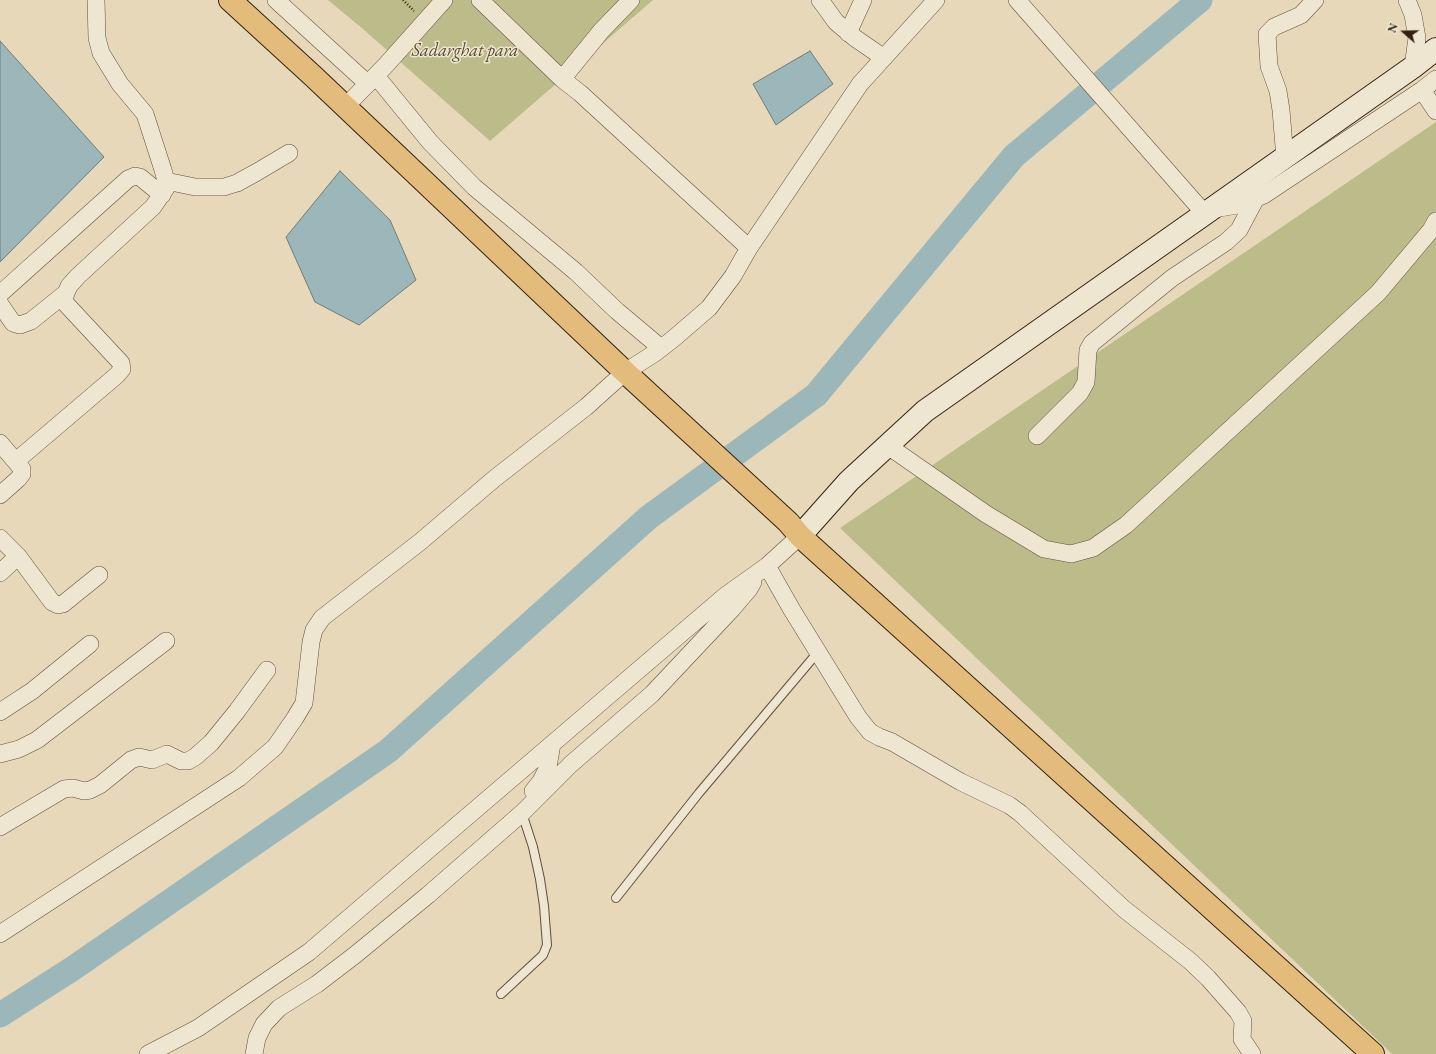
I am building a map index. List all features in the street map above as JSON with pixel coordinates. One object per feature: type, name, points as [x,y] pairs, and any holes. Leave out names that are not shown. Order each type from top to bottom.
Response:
[{"type":"highway","points":[[230,0],[654,400],[794,529],[1373,1054]]},
{"type":"street","points":[[16,461],[117,375],[122,369],[121,363],[64,300],[69,286],[153,207],[164,188],[145,114],[120,84],[101,53],[97,38],[96,0]]},
{"type":"street","points":[[276,0],[372,80],[474,187],[576,272],[617,311],[662,348]]},
{"type":"street","points":[[345,107],[372,80],[444,0]]},
{"type":"street","points":[[480,0],[562,79],[580,93],[749,248]]},
{"type":"street","points":[[562,79],[602,30],[631,0]]},
{"type":"street","points":[[820,0],[836,22],[884,58]]},
{"type":"street","points":[[848,32],[863,0]]},
{"type":"street","points":[[0,934],[239,778],[275,747],[302,708],[305,699],[311,642],[314,630],[322,618],[420,542],[494,479],[586,407],[625,372],[662,348],[709,308],[733,276],[749,248],[860,84],[936,0]]},
{"type":"street","points":[[1017,0],[1208,212]]},
{"type":"street","points":[[1285,158],[1281,110],[1278,91],[1269,66],[1267,34],[1274,27],[1301,15],[1315,0]]},
{"type":"street","points":[[1407,0],[1413,15],[1417,38],[1413,67]]},
{"type":"street","points":[[254,1054],[256,1038],[264,1024],[279,1008],[317,984],[355,955],[519,817],[571,764],[652,694],[732,609],[794,529],[888,446],[925,411],[1285,158],[1436,49]]},
{"type":"street","points":[[1208,212],[1242,204],[1264,195],[1422,90],[1436,79]]},
{"type":"street","points":[[1422,90],[1436,111]]},
{"type":"street","points":[[0,294],[128,179],[135,176],[140,177],[164,188],[224,187],[237,183],[289,153]]},
{"type":"street","points":[[1037,436],[1080,393],[1083,388],[1086,382],[1088,350],[1092,342],[1172,278],[1226,242],[1239,230],[1256,198]]},
{"type":"street","points":[[888,446],[986,514],[1044,549],[1071,554],[1093,548],[1126,525],[1378,293],[1431,230],[1436,221]]},
{"type":"street","points":[[0,304],[14,323],[20,325],[31,321],[66,293]]},
{"type":"street","points":[[0,443],[22,469],[22,474],[18,479],[0,495]]},
{"type":"street","points":[[0,538],[18,556],[52,602],[58,605],[63,604],[99,575]]},
{"type":"street","points":[[0,573],[18,556]]},
{"type":"street","points":[[763,569],[792,610],[858,717],[870,732],[892,742],[961,782],[1020,813],[1124,909],[1190,961],[1208,978],[1238,1012],[1243,1021],[1242,1039],[1252,1054]]},
{"type":"street","points":[[148,1054],[198,1028],[309,952],[725,596],[763,569]]},
{"type":"street","points":[[0,754],[19,749],[37,740],[166,641]]},
{"type":"street","points":[[0,712],[32,691],[90,644]]},
{"type":"street","points":[[0,827],[64,789],[72,788],[84,791],[100,785],[131,760],[139,757],[152,760],[167,754],[181,762],[188,761],[195,757],[210,743],[237,711],[267,670]]},
{"type":"street","points":[[519,817],[520,806],[541,782],[544,776],[548,767],[552,744]]},
{"type":"lane","points":[[616,898],[699,793],[818,652]]},
{"type":"lane","points":[[501,994],[543,955],[547,945],[540,879],[533,848],[519,817]]},
{"type":"green space","name":"Sadarghat para","points":[[328,0],[653,0],[490,141]]},
{"type":"green space","points":[[1436,122],[1436,1054],[1392,1054],[840,528]]},
{"type":"water","points":[[0,41],[104,157],[0,262]]},
{"type":"water","points":[[810,51],[833,84],[776,125],[753,84]]},
{"type":"water","points":[[340,171],[390,220],[416,280],[359,325],[315,302],[286,237]]},
{"type":"waterway","points":[[0,1015],[72,969],[388,751],[649,517],[816,395],[1014,156],[1200,0]]}]
